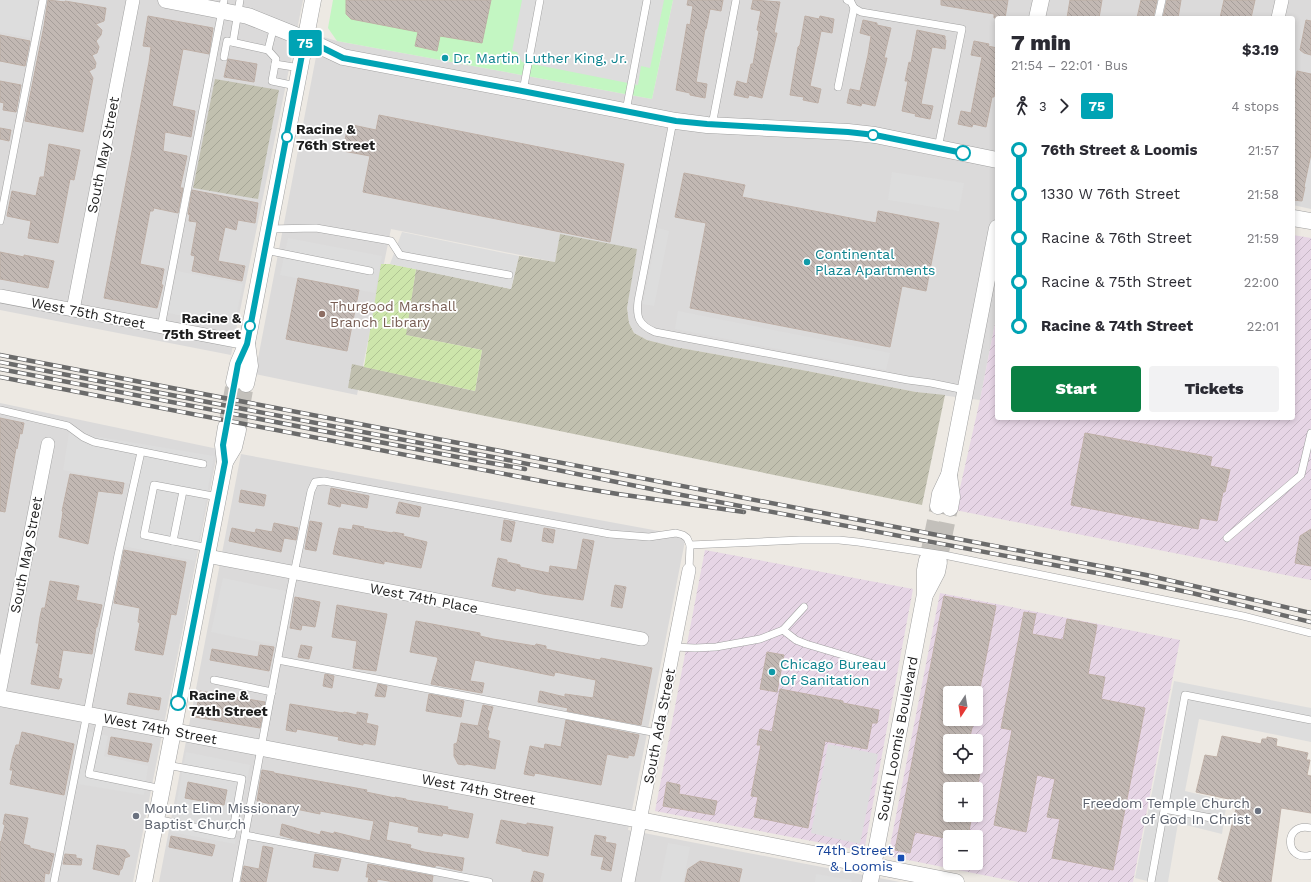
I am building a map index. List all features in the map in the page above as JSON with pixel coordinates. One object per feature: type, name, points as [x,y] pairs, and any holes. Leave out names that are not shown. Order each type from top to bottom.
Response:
[{"type":"street","name":"South May Street","points":[[73,310],[133,0]]},
{"type":"street","points":[[166,0],[231,6],[248,16],[305,39],[343,58],[673,121],[712,125],[848,132],[875,135],[995,160]]},
{"type":"street","points":[[240,383],[238,364],[247,344],[313,0]]},
{"type":"street","points":[[1037,16],[1041,0]]},
{"type":"street","points":[[1278,16],[1282,0]]},
{"type":"street","points":[[1295,218],[1311,221]]},
{"type":"street","points":[[944,507],[940,494],[949,475],[995,238]]},
{"type":"street","name":"West 75th Street","points":[[0,296],[247,344]]},
{"type":"street","points":[[144,882],[225,462],[223,445],[232,428]]},
{"type":"street","name":"South May Street","points":[[0,689],[48,444]]},
{"type":"street","name":"West 74th Place","points":[[207,552],[294,573],[642,639]]},
{"type":"street","name":"South Loomis Boulevard","points":[[870,882],[925,594],[938,572],[933,561]]},
{"type":"street","name":"South Ada Street","points":[[628,882],[689,570]]},
{"type":"street","name":"West 74th Street","points":[[0,698],[956,882]]},
{"type":"lane","points":[[0,221],[43,0]]},
{"type":"lane","points":[[522,91],[540,0]]},
{"type":"lane","points":[[626,111],[647,0]]},
{"type":"lane","points":[[712,125],[736,0]]},
{"type":"lane","points":[[847,0],[854,8],[861,12],[962,29],[938,148]]},
{"type":"lane","points":[[1158,16],[1162,0]]},
{"type":"lane","points":[[231,6],[233,42]]},
{"type":"lane","points":[[161,327],[231,6]]},
{"type":"lane","points":[[838,87],[854,8]]},
{"type":"lane","points":[[268,50],[274,26]]},
{"type":"lane","points":[[224,57],[227,41],[268,50],[276,59],[272,81],[296,86]]},
{"type":"lane","points":[[275,64],[300,68]]},
{"type":"lane","points":[[673,121],[638,301],[637,311],[640,321],[646,328],[655,332],[965,390]]},
{"type":"lane","points":[[269,229],[316,228],[391,241],[400,255],[509,275]]},
{"type":"lane","points":[[265,250],[370,271]]},
{"type":"lane","points":[[0,410],[68,426],[83,437],[94,442],[203,464]]},
{"type":"lane","points":[[1227,538],[1302,475],[1311,433]]},
{"type":"lane","points":[[141,452],[118,555],[94,716],[89,774],[162,790]]},
{"type":"lane","points":[[236,882],[294,573],[311,491],[315,482],[324,481],[610,534],[649,537],[676,533],[687,538],[690,545],[689,570]]},
{"type":"lane","points":[[207,552],[173,541],[144,536],[154,485],[218,497]]},
{"type":"lane","points":[[173,541],[183,491]]},
{"type":"lane","points":[[690,545],[800,540],[858,542],[944,555],[1243,616],[1311,633]]},
{"type":"lane","points":[[674,647],[716,647],[760,639],[783,630],[804,607]]},
{"type":"lane","points":[[783,630],[796,640],[806,644],[880,666]]},
{"type":"lane","points":[[278,660],[658,732]]},
{"type":"lane","points":[[214,680],[272,692]]},
{"type":"lane","points":[[1151,882],[1185,695],[1311,720]]},
{"type":"lane","points":[[54,882],[94,716]]},
{"type":"lane","points":[[156,819],[232,835],[242,779],[167,765]]},
{"type":"lane","points":[[1164,809],[1227,821]]},
{"type":"lane","points":[[1311,828],[1306,826],[1296,829],[1293,832],[1290,842],[1296,854],[1306,856],[1311,855]]},
{"type":"lane","points":[[245,835],[489,882]]},
{"type":"shaded area","points":[[0,0],[303,0],[231,355],[0,310]]},
{"type":"shaded area","points":[[0,0],[38,0],[30,38],[0,32]]},
{"type":"shaded area","points":[[522,0],[664,0],[650,68],[641,66],[638,85],[522,62],[517,52],[512,51]]},
{"type":"shaded area","points":[[673,0],[1311,0],[1311,209],[1295,205],[1295,16],[995,16],[995,323],[980,400],[916,392],[675,347],[647,340],[634,333],[629,323],[627,308],[630,288],[560,234],[555,262],[391,229],[357,395],[255,374],[320,36],[337,41],[652,99]]},
{"type":"shaded area","points":[[215,79],[279,90],[258,199],[193,188]]},
{"type":"shaded area","points":[[892,172],[964,183],[959,211],[888,200]]},
{"type":"shaded area","points":[[658,228],[669,231],[654,306],[643,304]]},
{"type":"shaded area","points":[[402,232],[519,256],[511,289],[390,264]]},
{"type":"shaded area","points":[[560,234],[637,249],[627,308],[629,323],[634,333],[647,340],[675,347],[916,392],[945,395],[922,505],[348,388],[352,364],[475,391],[482,350],[405,335],[416,269],[511,289],[519,256],[555,262]]},
{"type":"shaded area","points":[[1295,235],[1311,238],[1311,580],[955,510],[980,400],[995,323],[995,420],[1295,420]]},
{"type":"shaded area","points":[[288,238],[382,256],[375,293],[280,275]]},
{"type":"shaded area","points":[[177,271],[243,284],[234,326],[168,313]]},
{"type":"shaded area","points":[[678,311],[890,353],[886,370],[675,329]]},
{"type":"shaded area","points":[[0,403],[218,449],[133,882],[0,882]]},
{"type":"shaded area","points":[[69,432],[214,456],[195,561],[124,546],[137,485],[63,470]]},
{"type":"shaded area","points":[[241,454],[686,536],[628,830],[900,882],[159,882]]},
{"type":"shaded area","points":[[705,550],[913,589],[864,851],[655,811]]},
{"type":"shaded area","points":[[223,578],[286,591],[275,645],[211,632]]},
{"type":"shaded area","points":[[940,593],[1180,640],[1133,882],[1018,882],[958,870],[983,870],[983,830],[943,830],[943,867],[888,856]]},
{"type":"shaded area","points":[[1174,681],[1311,708],[1311,742],[1199,719],[1185,791],[1227,801],[1222,834],[1178,823],[1168,882],[1151,882],[1135,878]]},
{"type":"shaded area","points":[[88,731],[108,736],[104,756],[148,766],[144,795],[78,784]]},
{"type":"shaded area","points":[[828,744],[878,754],[860,844],[811,833]]},
{"type":"shaded area","points":[[186,752],[250,765],[235,844],[171,832]]},
{"type":"shaded area","points":[[668,843],[690,847],[683,882],[660,882]]},
{"type":"shaded area","points":[[816,874],[852,880],[851,882],[815,882]]},
{"type":"green space","points":[[333,0],[673,0],[652,99],[337,41],[328,28]]},
{"type":"green space","points":[[381,264],[390,264],[416,269],[406,335],[482,350],[475,391],[364,367]]},
{"type":"building","points":[[48,0],[65,1],[106,8],[104,21],[96,24],[102,30],[101,35],[96,41],[99,47],[97,53],[92,55],[96,63],[95,68],[89,71],[93,78],[83,132],[25,121]]},
{"type":"building","points":[[346,0],[491,0],[482,43],[440,36],[437,51],[415,46],[418,32],[351,19],[346,14]]},
{"type":"building","points":[[688,0],[723,0],[721,11],[710,9],[705,29],[696,82],[707,84],[705,98],[676,90],[687,24],[690,25],[693,6],[687,5]]},
{"type":"building","points":[[753,0],[780,2],[774,33],[777,33],[762,98],[749,95],[748,98],[734,95],[737,81],[747,84],[751,64],[753,64],[761,11],[751,9]]},
{"type":"building","points":[[941,0],[1008,0],[1005,16],[995,16],[995,18],[994,14],[941,5]]},
{"type":"building","points":[[1070,0],[1102,0],[1099,16],[1067,16]]},
{"type":"building","points":[[1141,0],[1157,0],[1153,16],[1137,16]]},
{"type":"building","points":[[1167,0],[1181,0],[1178,16],[1163,16]]},
{"type":"building","points":[[1224,0],[1255,0],[1251,16],[1220,16]]},
{"type":"building","points":[[148,16],[213,28],[209,54],[183,49],[172,106],[195,111],[191,137],[165,132],[163,151],[187,156],[180,188],[183,188],[178,213],[154,208],[153,211],[150,211],[140,264],[164,269],[161,285],[163,285],[157,308],[104,298],[149,62],[151,47],[143,46]]},
{"type":"building","points":[[805,16],[819,19],[820,16],[834,19],[832,33],[821,31],[810,86],[821,89],[818,103],[803,100],[804,97],[790,95]]},
{"type":"building","points":[[863,20],[891,28],[884,58],[887,58],[875,106],[862,103],[861,106],[847,103],[850,89],[860,91],[868,55],[871,36],[860,33]]},
{"type":"building","points":[[1306,20],[1311,21],[1311,55],[1300,50]]},
{"type":"building","points":[[917,30],[945,36],[946,40],[945,49],[932,47],[921,104],[933,106],[930,119],[915,116],[916,114],[902,111],[908,81],[905,81],[909,62],[911,63]]},
{"type":"building","points":[[0,35],[30,41],[25,66],[0,61]]},
{"type":"building","points":[[974,41],[989,44],[988,46],[995,48],[995,91],[994,97],[992,97],[986,127],[973,124],[972,127],[958,124],[961,111],[971,113],[982,57],[971,55]]},
{"type":"building","points":[[228,59],[257,64],[254,82],[224,77]]},
{"type":"building","points":[[1297,71],[1311,74],[1311,154],[1302,201],[1295,200],[1295,82]]},
{"type":"building","points":[[0,81],[21,85],[16,112],[3,110],[4,103],[0,102]]},
{"type":"building","points":[[379,115],[624,164],[610,242],[363,192],[370,156],[343,151],[348,124],[376,130]]},
{"type":"building","points":[[0,128],[11,130],[9,141],[0,139]]},
{"type":"building","points":[[49,144],[80,150],[74,180],[70,179],[58,243],[28,238],[31,221],[7,216],[12,191],[36,196],[40,177],[44,177]]},
{"type":"building","name":"Continental Plaza Apartments","points":[[684,173],[745,185],[742,197],[876,223],[878,211],[939,223],[926,291],[902,286],[890,347],[690,308],[706,223],[675,217]]},
{"type":"building","points":[[192,190],[258,203],[255,223],[238,220],[236,230],[225,227],[218,261],[245,266],[242,281],[192,271],[195,256],[191,255],[197,222],[189,221],[190,215],[188,214]]},
{"type":"building","points":[[0,252],[54,261],[48,288],[0,279]]},
{"type":"building","name":"Thurgood Marshall Branch Library","points":[[298,278],[359,290],[347,351],[286,339]]},
{"type":"building","points":[[0,418],[24,423],[22,434],[20,433],[17,449],[16,448],[5,512],[0,511]]},
{"type":"building","points":[[1085,433],[1212,457],[1210,466],[1230,470],[1225,492],[1223,492],[1217,521],[1200,518],[1198,529],[1071,505]]},
{"type":"building","points":[[70,474],[124,483],[122,494],[98,491],[88,544],[59,537],[62,511]]},
{"type":"building","points":[[331,488],[369,496],[367,508],[341,503],[340,507],[328,504]]},
{"type":"building","points":[[241,490],[266,495],[264,506],[239,502]]},
{"type":"building","points":[[399,502],[421,507],[419,517],[396,513]]},
{"type":"building","points":[[504,520],[515,522],[511,542],[501,540]]},
{"type":"building","points":[[310,521],[322,523],[316,551],[305,549]]},
{"type":"building","points":[[274,523],[298,528],[296,540],[284,538],[281,552],[229,541],[232,528],[255,533],[256,529],[272,532]]},
{"type":"building","points":[[353,525],[364,527],[363,528],[404,534],[403,536],[427,542],[421,568],[384,561],[384,564],[333,554],[339,528],[352,530]]},
{"type":"building","points":[[544,528],[555,530],[553,543],[542,541]]},
{"type":"building","points":[[1311,529],[1311,566],[1295,563],[1300,536]]},
{"type":"building","points":[[583,539],[594,541],[583,600],[516,588],[515,591],[492,586],[498,558],[520,565],[520,567],[549,573],[550,566],[577,570]]},
{"type":"building","points":[[124,550],[186,562],[176,615],[171,614],[163,655],[135,650],[140,623],[138,622],[140,608],[114,603]]},
{"type":"building","points":[[50,581],[79,586],[76,600],[102,605],[96,627],[92,654],[63,650],[58,678],[62,679],[59,689],[31,684],[39,643],[36,643],[40,617],[42,608],[45,608]]},
{"type":"building","points":[[615,585],[626,587],[622,608],[611,606]]},
{"type":"building","points":[[944,596],[996,606],[980,686],[943,686],[943,726],[972,726],[971,734],[943,734],[943,774],[980,774],[978,782],[943,782],[943,822],[971,822],[969,830],[943,830],[943,838],[915,832],[910,853],[895,850]]},
{"type":"building","points":[[295,597],[320,602],[315,627],[302,625],[301,630],[290,628]]},
{"type":"building","points":[[337,605],[387,614],[376,671],[353,668],[357,641],[332,637]]},
{"type":"building","points":[[1024,612],[1036,614],[1032,634],[1063,640],[1067,619],[1097,625],[1088,674],[1105,677],[1101,699],[1145,708],[1113,870],[1052,858],[1060,819],[1047,817],[1055,779],[1037,775],[1026,832],[994,825],[1012,730],[1001,728]]},
{"type":"building","points":[[416,621],[480,633],[480,636],[493,639],[535,646],[536,644],[546,646],[546,649],[564,653],[600,660],[601,658],[652,668],[641,725],[567,711],[568,708],[538,702],[540,691],[565,697],[565,694],[593,698],[596,680],[555,672],[554,676],[475,660],[470,681],[484,683],[482,693],[431,684],[438,659],[437,657],[410,652]]},
{"type":"building","points":[[260,645],[274,647],[269,671],[210,660],[212,649],[258,657]]},
{"type":"building","points":[[301,645],[312,647],[309,659],[298,657]]},
{"type":"building","name":"Chicago Bureau Of Sanitation","points":[[767,652],[784,655],[777,692],[760,689]]},
{"type":"building","points":[[325,674],[334,676],[332,688],[323,686]]},
{"type":"building","points":[[378,684],[387,686],[385,697],[375,696]]},
{"type":"building","points":[[780,689],[843,701],[843,703],[879,710],[877,723],[872,723],[867,749],[825,741],[808,828],[754,817],[758,797],[751,796],[761,745],[757,745],[760,729],[772,732]]},
{"type":"building","points":[[200,691],[265,702],[260,728],[195,717]]},
{"type":"building","points":[[129,693],[161,698],[159,710],[127,704]]},
{"type":"building","points":[[429,694],[464,701],[461,717],[426,711]]},
{"type":"building","points":[[290,704],[357,715],[357,712],[368,714],[366,723],[378,726],[375,745],[363,743],[363,745],[338,740],[339,737],[297,729],[296,732],[286,730]]},
{"type":"building","points":[[483,705],[493,707],[487,730],[489,731],[488,738],[500,741],[495,769],[467,764],[458,764],[454,756],[454,744],[457,743],[461,723],[478,726]]},
{"type":"building","points":[[566,720],[639,735],[634,756],[628,755],[628,758],[607,754],[601,785],[535,773],[534,776],[524,774],[530,746],[544,749],[545,744],[561,747]]},
{"type":"building","points":[[22,732],[74,744],[64,795],[10,784],[13,770],[10,770],[12,759],[16,745],[19,745]]},
{"type":"building","name":"Freedom Temple Church of God In Christ","points":[[1222,736],[1261,744],[1262,739],[1267,739],[1267,737],[1277,739],[1276,746],[1308,753],[1306,760],[1310,760],[1307,775],[1311,776],[1311,813],[1281,808],[1271,882],[1223,882],[1218,879],[1238,801],[1196,792],[1205,755],[1217,757]]},
{"type":"building","points":[[111,737],[152,744],[148,762],[108,754]]},
{"type":"building","points":[[262,770],[367,790],[366,792],[448,807],[447,809],[473,814],[468,838],[443,833],[442,836],[418,832],[419,827],[389,821],[386,840],[411,845],[410,848],[424,852],[464,858],[462,871],[300,841],[280,835],[282,824],[320,835],[321,831],[334,834],[334,832],[370,841],[374,821],[320,811],[320,814],[257,801]]},
{"type":"building","points":[[188,782],[227,790],[224,805],[185,798]]},
{"type":"building","points":[[667,782],[680,785],[679,794],[717,801],[714,815],[663,806]]},
{"type":"building","points":[[5,814],[28,818],[23,844],[30,846],[30,848],[54,854],[49,874],[45,873],[44,882],[0,882],[0,841],[1,842],[5,825],[3,824]]},
{"type":"building","points":[[501,820],[527,825],[527,823],[553,827],[548,856],[522,851],[522,849],[496,843]]},
{"type":"building","points":[[595,835],[606,837],[605,842],[616,844],[611,871],[601,869],[604,857],[591,855]]},
{"type":"building","points":[[171,836],[215,845],[212,856],[169,847]]},
{"type":"building","points":[[97,845],[125,850],[130,856],[125,858],[119,875],[93,869]]},
{"type":"building","points":[[263,846],[273,848],[266,882],[241,882],[244,866],[259,869]]},
{"type":"building","points":[[65,854],[76,855],[76,858],[82,859],[81,865],[63,864]]},
{"type":"building","points":[[315,854],[341,859],[338,871],[313,867]]},
{"type":"building","points":[[700,861],[742,869],[739,882],[685,882],[688,869]]},
{"type":"building","points":[[368,864],[433,876],[432,882],[394,882],[377,879],[377,882],[368,882],[369,877],[366,877]]},
{"type":"building","points":[[534,871],[544,874],[542,882],[531,882]]},
{"type":"tunnel","points":[[226,427],[234,382]]},
{"type":"tunnel","points":[[238,430],[246,384]]},
{"type":"tunnel","points":[[927,560],[938,506]]},
{"type":"tunnel","points":[[939,562],[950,508]]},
{"type":"railway","points":[[0,355],[1146,575],[1311,613]]},
{"type":"railway","points":[[0,362],[666,492],[1107,575],[1192,593],[1311,622]]},
{"type":"railway","points":[[0,369],[525,469]]},
{"type":"railway","points":[[0,377],[557,484],[744,512]]},
{"type":"bus line","name":"75","points":[[178,703],[225,462],[223,445],[238,364],[247,344],[305,39],[343,58],[676,121],[875,135],[963,153]]},
{"type":"place","name":"Dr. Martin Luther King, Jr.","points":[[445,58]]},
{"type":"place","name":"Racine & 76th Street","points":[[287,137]]},
{"type":"place","name":"Continental Plaza Apartments","points":[[807,262]]},
{"type":"place","name":"Thurgood Marshall Branch Library","points":[[322,314]]},
{"type":"place","name":"Racine & 75th Street","points":[[250,326]]},
{"type":"place","name":"Chicago Bureau Of Sanitation","points":[[772,672]]},
{"type":"place","name":"Racine & 74th Street","points":[[178,703]]},
{"type":"place","name":"Freedom Temple Church of God In Christ","points":[[1258,811]]},
{"type":"place","name":"Mount Elim Missionary Baptist Church","points":[[136,816]]},
{"type":"place","name":"74th Street & Loomis","points":[[901,858]]}]
